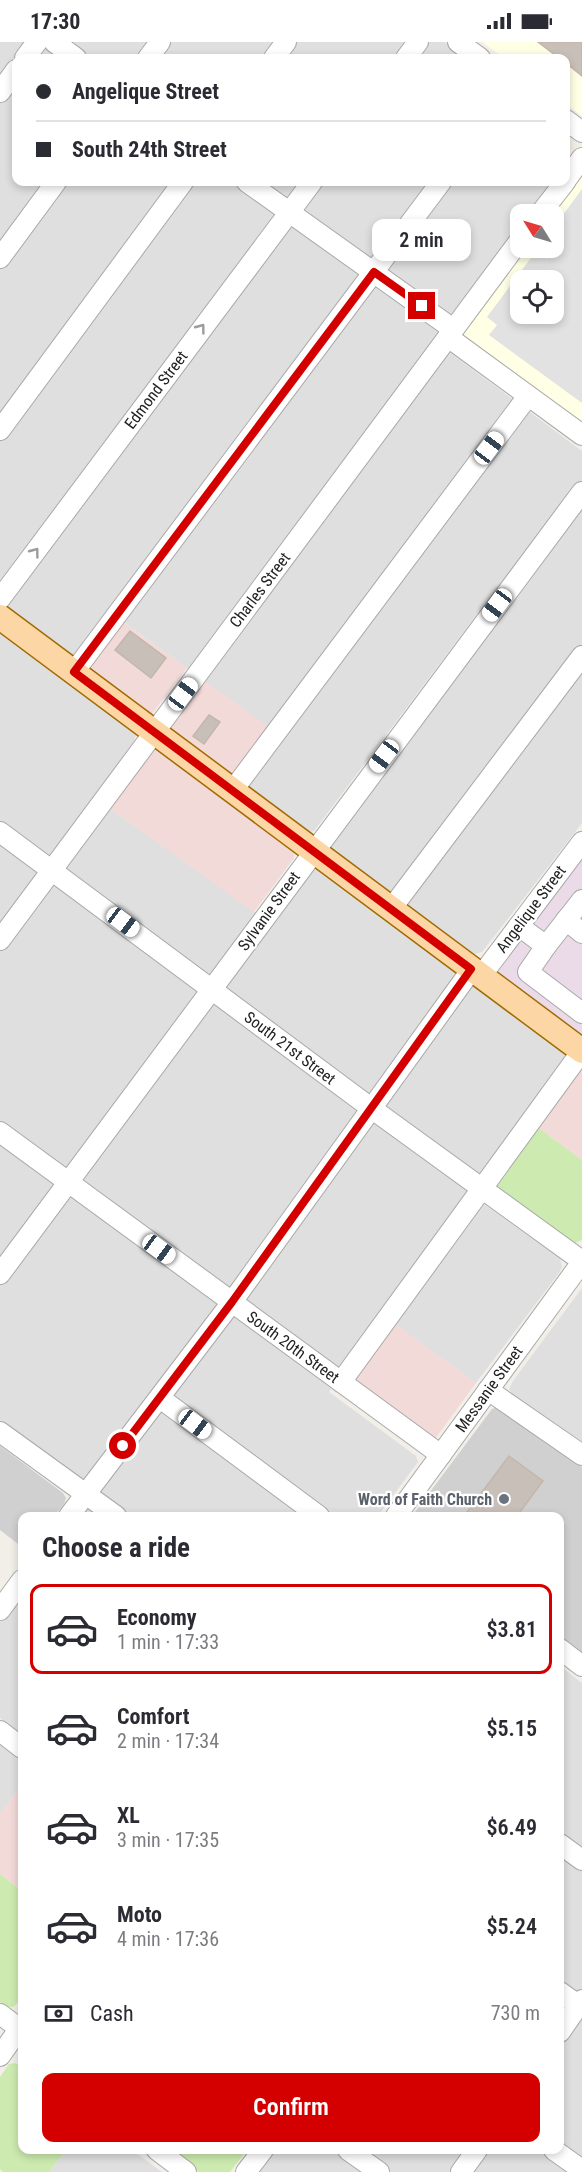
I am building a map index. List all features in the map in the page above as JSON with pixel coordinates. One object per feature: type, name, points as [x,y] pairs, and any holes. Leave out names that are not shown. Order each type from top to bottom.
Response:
[{"type":"main road","points":[[0,618],[155,731],[582,1051]]},
{"type":"street","points":[[54,42],[70,54]]},
{"type":"street","points":[[458,42],[474,54]]},
{"type":"street","points":[[0,92],[12,76]]},
{"type":"street","points":[[570,174],[582,158]]},
{"type":"street","points":[[0,258],[53,186]]},
{"type":"street","points":[[0,430],[180,186]]},
{"type":"street","points":[[253,186],[374,272],[528,396],[582,435]]},
{"type":"street","name":"Edmond Street","points":[[0,599],[309,186]]},
{"type":"street","points":[[74,672],[438,186]]},
{"type":"street","points":[[548,204],[561,186]]},
{"type":"street","name":"Charles Street","points":[[0,940],[510,253]]},
{"type":"street","points":[[233,790],[528,396]]},
{"type":"street","name":"Sylvanie Street","points":[[0,1274],[582,492]]},
{"type":"street","points":[[391,909],[582,656]]},
{"type":"street","name":"South 21st Street","points":[[0,832],[582,1262]]},
{"type":"street","name":"Angelique Street","points":[[72,1512],[232,1302],[371,1108],[476,973],[519,926],[582,842]]},
{"type":"street","points":[[582,900],[528,972],[582,1013]]},
{"type":"street","points":[[566,920],[582,933]]},
{"type":"street","points":[[519,926],[546,946]]},
{"type":"street","points":[[341,1383],[582,1051]]},
{"type":"street","name":"South 20th Street","points":[[0,1132],[441,1455]]},
{"type":"street","name":"Messanie Street","points":[[399,1512],[582,1262]]},
{"type":"street","points":[[488,1390],[582,1455]]},
{"type":"street","points":[[160,1398],[314,1512]]},
{"type":"street","points":[[0,1432],[111,1512]]},
{"type":"street","points":[[0,1610],[18,1585]]},
{"type":"street","points":[[564,1652],[582,1665]]},
{"type":"street","points":[[0,1731],[18,1745]]},
{"type":"street","points":[[564,1847],[582,1860]]},
{"type":"street","points":[[564,1994],[581,2004],[564,2027]]},
{"type":"street","points":[[0,2014],[15,2040]]},
{"type":"street","points":[[162,2154],[186,2172]]},
{"type":"street","points":[[246,2172],[260,2154]]},
{"type":"street","points":[[354,2154],[379,2172]]},
{"type":"street","points":[[461,2172],[474,2154]]},
{"type":"street","points":[[560,2154],[582,2170]]},
{"type":"shaded area","points":[[0,42],[445,42],[461,54],[12,54],[12,186],[549,186],[535,204],[510,204],[510,236],[433,340],[582,451],[582,823],[482,952],[475,954],[467,952],[329,849],[329,841],[506,604],[492,594],[314,831],[309,832],[243,785],[202,679],[113,614],[136,735],[94,797],[271,923],[312,869],[317,866],[323,869],[570,1059],[470,1194],[560,1259],[562,1267],[559,1273],[476,1383],[385,1317],[329,1392],[416,1456],[418,1462],[381,1512],[81,1512],[96,1492],[0,1421]]},
{"type":"shaded area","points":[[482,42],[582,42],[582,116],[570,107],[570,54],[498,54]]},
{"type":"shaded area","points":[[582,171],[582,426],[463,337],[464,329],[517,258],[564,258],[564,204],[557,204]]},
{"type":"shaded area","points":[[582,189],[582,403],[489,335],[497,325],[487,317],[510,286],[510,324],[564,324],[564,270],[522,270],[531,258],[564,258],[564,213]]},
{"type":"shaded area","points":[[118,618],[187,668],[151,715],[82,667]]},
{"type":"shaded area","points":[[202,679],[272,729],[235,779],[171,733],[169,727]]},
{"type":"shaded area","points":[[153,748],[160,749],[295,850],[294,858],[254,912],[108,807]]},
{"type":"shaded area","points":[[582,856],[582,1039],[500,978],[499,971],[500,965]]},
{"type":"shaded area","points":[[579,1068],[582,1071],[582,1160],[536,1126]]},
{"type":"shaded area","points":[[582,1288],[582,1446],[512,1394],[509,1389]]},
{"type":"shaded area","points":[[391,1321],[476,1383],[435,1439],[348,1380]]},
{"type":"shaded area","points":[[498,1407],[582,1467],[582,1658],[564,1644],[564,1512],[415,1512],[492,1409]]},
{"type":"shaded area","points":[[0,1446],[63,1493],[66,1498],[57,1512],[18,1512],[18,1544],[0,1530]]},
{"type":"shaded area","points":[[18,1597],[18,1732],[0,1718],[0,1622]]},
{"type":"shaded area","points":[[564,1669],[582,1683],[582,2172],[254,2172],[268,2154],[564,2154]]},
{"type":"shaded area","points":[[0,1745],[18,1758],[18,1790],[0,1814]]},
{"type":"shaded area","points":[[18,1790],[18,1888],[0,1874],[0,1814]]},
{"type":"shaded area","points":[[63,2154],[137,2154],[162,2172],[49,2172]]},
{"type":"green space","points":[[536,1126],[582,1160],[582,1240],[573,1244],[492,1185]]},
{"type":"green space","points":[[0,1874],[18,1888],[18,2003],[13,2007],[6,2007],[0,2002]]},
{"type":"green space","points":[[9,2064],[18,2065],[18,2154],[63,2154],[49,2172],[3,2172],[0,2169],[0,2077]]},
{"type":"green space","points":[[175,2154],[244,2154],[230,2172],[199,2172]]},
{"type":"building","points":[[538,42],[582,42],[582,76],[570,66],[570,54],[554,54]]},
{"type":"building","points":[[130,631],[166,658],[151,678],[115,650]]},
{"type":"building","points":[[209,715],[220,722],[204,744],[193,736]]},
{"type":"building","name":"Word of Faith Church","points":[[509,1456],[543,1481],[520,1512],[467,1512]]},
{"type":"place","name":"Word of Faith Church","points":[[504,1499]]},
{"type":"route","points":[[123,1446],[232,1302],[471,969],[74,672],[374,272],[422,306]]}]
